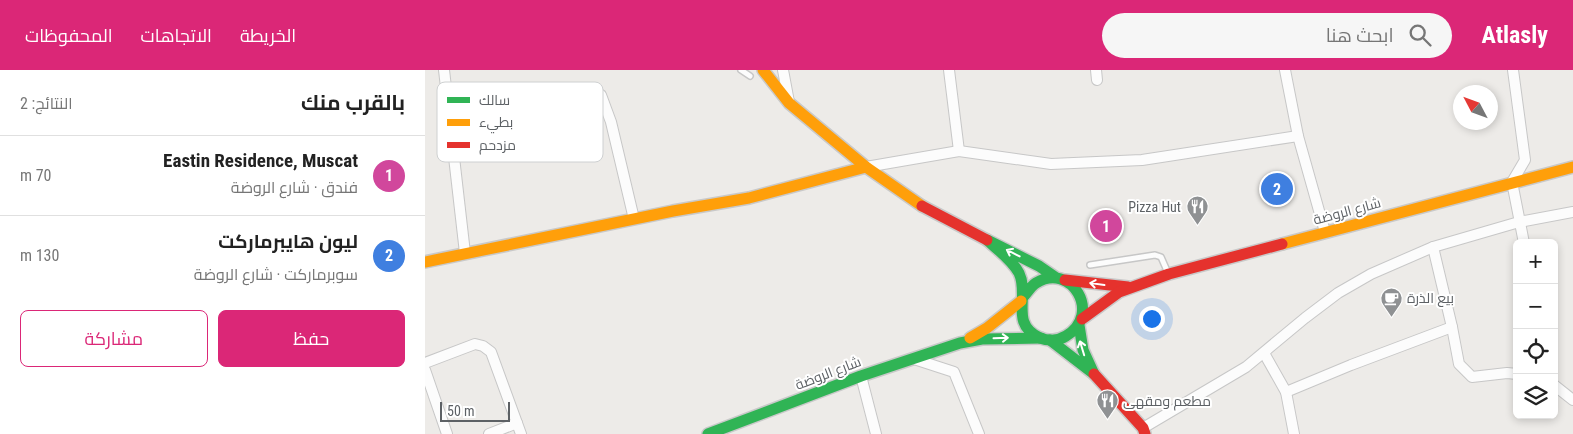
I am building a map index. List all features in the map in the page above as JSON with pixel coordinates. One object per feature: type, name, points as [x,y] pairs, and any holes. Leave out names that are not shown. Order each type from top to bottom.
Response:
[{"type":"main road","points":[[763,70],[789,103],[866,167],[919,205],[1039,266],[1074,286],[1081,296],[1083,307],[1080,322],[1080,341],[1085,357],[1094,374]]},
{"type":"main road","points":[[425,262],[634,219],[749,198],[866,167]]},
{"type":"main road","name":"شارع الروضة","points":[[1080,322],[1103,302],[1129,287],[1169,274],[1573,167]]},
{"type":"main road","points":[[987,240],[1015,268],[1020,276],[1022,319],[1027,328],[1033,334],[1046,339],[1094,374],[1144,431]]},
{"type":"main road","points":[[1022,299],[1030,286],[1042,279],[1060,278]]},
{"type":"main road","name":"شارع الروضة","points":[[1060,278],[1129,287]]},
{"type":"main road","name":"شارع الروضة","points":[[960,343],[987,328],[1022,299]]},
{"type":"main road","points":[[1046,339],[1061,338],[1071,333],[1080,322]]},
{"type":"main road","name":"شارع الروضة","points":[[708,434],[861,376],[960,343],[982,339],[1046,339]]},
{"type":"street","points":[[783,70],[789,103]]},
{"type":"street","points":[[949,70],[959,151]]},
{"type":"street","points":[[1285,70],[1298,136],[1325,232]]},
{"type":"street","points":[[1513,70],[1525,160],[1511,182],[1523,239]]},
{"type":"street","points":[[603,100],[611,122],[634,219]]},
{"type":"street","points":[[866,167],[959,151],[1051,164],[1142,160],[1298,136]]},
{"type":"street","points":[[455,162],[465,253]]},
{"type":"street","points":[[1144,431],[1246,367],[1338,293],[1371,274],[1433,246],[1519,222],[1573,212]]},
{"type":"street","points":[[1433,246],[1453,327],[1459,364],[1472,378],[1513,374]]},
{"type":"street","points":[[1286,392],[1351,365],[1453,327]]},
{"type":"street","points":[[425,363],[475,344],[483,346],[491,352],[521,434]]},
{"type":"street","points":[[1264,353],[1286,392],[1294,434]]},
{"type":"street","points":[[913,359],[954,372],[979,434]]},
{"type":"street","points":[[425,370],[447,434]]},
{"type":"street","points":[[861,376],[876,434]]},
{"type":"street","points":[[1558,388],[1573,400]]},
{"type":"street","points":[[489,434],[517,423]]},
{"type":"lane","points":[[741,70],[750,76]]},
{"type":"lane","points":[[1090,265],[1155,254],[1161,257],[1169,274]]},
{"type":"traffic: fast","points":[[1023,297],[1036,283],[1049,278],[1061,279],[1071,284],[1078,293],[1082,304],[1082,315],[1077,327],[1066,336],[1053,340],[1040,338],[1031,332],[1025,325],[1023,317],[1022,309],[1023,291],[1019,273],[1009,259],[987,240],[1039,266],[1055,277]]},
{"type":"traffic: fast","points":[[1050,340],[1094,374],[1083,350],[1079,325]]},
{"type":"traffic: fast","points":[[708,434],[861,376],[960,343],[982,339],[1041,338]]},
{"type":"traffic: slow","points":[[763,70],[789,103],[866,167],[922,206]]},
{"type":"traffic: slow","points":[[425,262],[673,211],[749,198],[866,167]]},
{"type":"traffic: slow","points":[[1282,244],[1573,167]]},
{"type":"traffic: slow","points":[[970,338],[987,328],[1021,301]]},
{"type":"traffic: jam","points":[[922,206],[987,240]]},
{"type":"traffic: jam","points":[[1082,319],[1119,292],[1169,274],[1282,244]]},
{"type":"traffic: jam","points":[[1065,280],[1128,287]]},
{"type":"traffic: jam","points":[[1094,374],[1143,428],[1145,434]]},
{"type":"place","name":"ليون هايبرماركت","points":[[1277,189]]},
{"type":"place","name":"Eastin Residence, Muscat","points":[[1106,226]]},
{"type":"place","name":"Pizza Hut","points":[[1197,226]]},
{"type":"place","name":"بيع الذرة","points":[[1391,317]]},
{"type":"place","name":"مطعم ومقهى","points":[[1107,420]]}]
